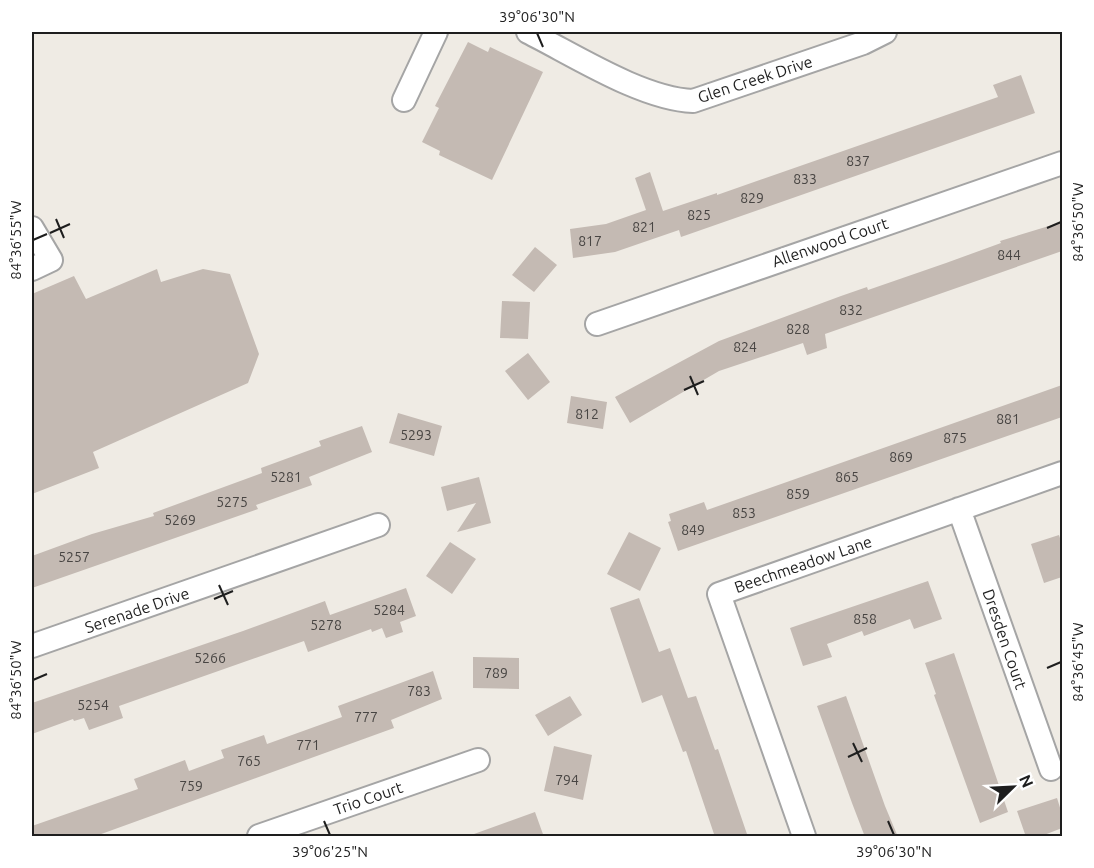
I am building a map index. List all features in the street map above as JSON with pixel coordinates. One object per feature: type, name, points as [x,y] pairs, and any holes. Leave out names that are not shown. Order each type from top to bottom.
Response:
[{"type":"street","points":[[404,100],[436,32]]},
{"type":"street","name":"Glen Creek Drive","points":[[528,32],[634,85],[673,100],[693,100],[864,43],[885,32]]},
{"type":"street","name":"Allenwood Court","points":[[597,324],[1062,163]]},
{"type":"street","points":[[32,228],[51,260],[32,269]]},
{"type":"street","name":"Beechmeadow Lane","points":[[804,837],[719,594],[1062,473]]},
{"type":"street","name":"Dresden Court","points":[[959,509],[1051,769]]},
{"type":"street","name":"Serenade Drive","points":[[32,646],[378,525]]},
{"type":"street","name":"Trio Court","points":[[259,837],[478,760]]},
{"type":"building","points":[[468,42],[488,52],[490,47],[543,72],[492,180],[439,155],[440,151],[422,142],[439,108],[435,106]]},
{"type":"building","points":[[1021,75],[1035,113],[681,237],[679,230],[615,252],[573,258],[570,229],[606,224],[646,210],[635,178],[650,172],[663,211],[717,193],[717,195],[998,97],[993,85]]},
{"type":"building","points":[[1062,222],[1062,251],[825,334],[827,348],[807,355],[803,343],[719,371],[630,423],[615,397],[719,341],[841,296],[867,287],[868,290],[1001,243],[1000,241]]},
{"type":"building","points":[[535,247],[557,265],[534,292],[512,275]]},
{"type":"building","points":[[157,269],[161,282],[203,269],[230,274],[259,354],[248,383],[93,452],[99,468],[32,494],[32,294],[74,276],[86,299]]},
{"type":"building","points":[[502,301],[530,302],[528,339],[500,338]]},
{"type":"building","points":[[528,353],[550,382],[528,400],[505,371]]},
{"type":"building","points":[[1062,385],[1062,417],[678,551],[668,522],[671,521],[669,514],[704,502],[707,510]]},
{"type":"building","points":[[571,396],[607,402],[603,429],[567,423]]},
{"type":"building","points":[[398,413],[442,426],[434,456],[389,443]]},
{"type":"building","points":[[362,426],[372,452],[309,477],[312,485],[256,505],[258,509],[32,588],[32,556],[92,534],[154,516],[153,513],[262,473],[261,468],[321,446],[319,441]]},
{"type":"building","points":[[479,477],[491,523],[457,532],[476,503],[447,511],[441,487]]},
{"type":"building","points":[[629,532],[661,548],[640,591],[607,574]]},
{"type":"building","points":[[1059,535],[1062,544],[1062,577],[1044,583],[1031,544]]},
{"type":"building","points":[[450,542],[476,559],[452,594],[426,576]]},
{"type":"building","points":[[928,581],[942,619],[914,629],[910,619],[864,636],[862,631],[827,644],[832,657],[803,666],[790,628]]},
{"type":"building","points":[[406,588],[416,616],[400,622],[403,632],[386,638],[382,628],[372,632],[371,629],[308,652],[304,641],[119,706],[123,718],[89,730],[84,718],[74,721],[73,719],[32,734],[32,703],[325,601],[330,615]]},
{"type":"building","points":[[639,598],[659,652],[670,648],[688,698],[696,696],[715,750],[718,749],[748,837],[715,837],[686,751],[683,752],[662,695],[642,703],[610,608]]},
{"type":"building","points":[[954,653],[1008,812],[980,823],[934,695],[936,694],[925,663]]},
{"type":"building","points":[[473,657],[519,658],[519,689],[473,688]]},
{"type":"building","points":[[433,671],[442,699],[391,720],[394,728],[93,837],[32,837],[32,826],[138,789],[134,779],[185,760],[189,771],[224,758],[221,750],[264,735],[267,744],[342,717],[338,706]]},
{"type":"building","points":[[570,696],[582,715],[548,736],[535,715]]},
{"type":"building","points":[[846,696],[898,837],[865,837],[852,803],[817,706]]},
{"type":"building","points":[[554,746],[592,755],[583,800],[544,791]]},
{"type":"building","points":[[1057,798],[1062,814],[1062,828],[1039,837],[1026,837],[1017,811]]},
{"type":"building","points":[[535,812],[544,837],[474,837],[474,834]]}]
